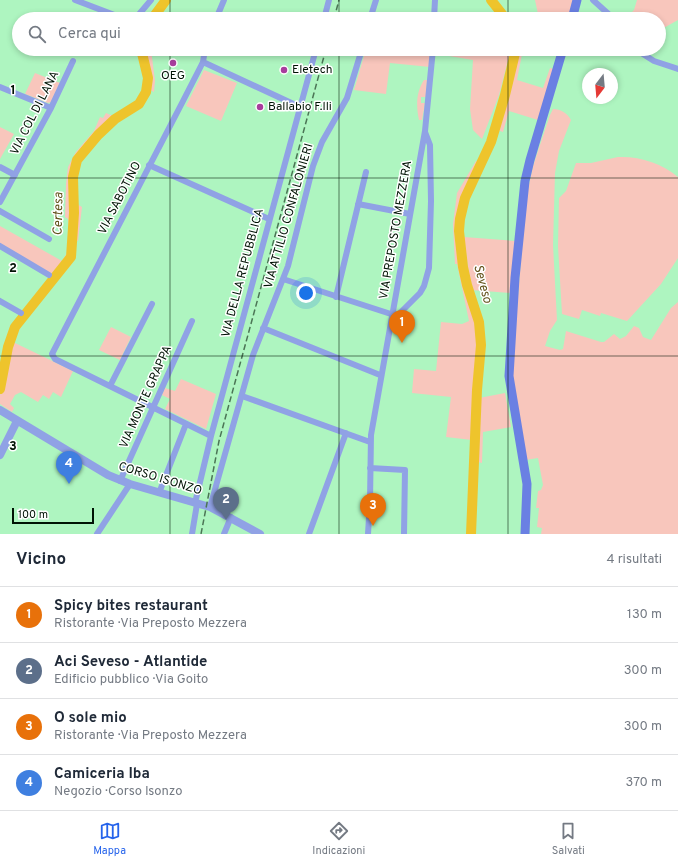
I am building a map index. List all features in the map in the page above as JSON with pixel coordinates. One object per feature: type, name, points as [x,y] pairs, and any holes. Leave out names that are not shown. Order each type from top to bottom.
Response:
[{"type":"main road","points":[[574,12],[577,0]]},
{"type":"main road","points":[[525,534],[527,484],[509,376],[515,278],[525,181],[561,56]]},
{"type":"street","points":[[75,0],[92,3],[111,12]]},
{"type":"street","points":[[141,12],[151,0]]},
{"type":"street","points":[[219,12],[224,0]]},
{"type":"street","points":[[326,12],[329,0]]},
{"type":"street","points":[[372,12],[376,0]]},
{"type":"street","points":[[434,12],[435,0]]},
{"type":"street","points":[[593,0],[606,12]]},
{"type":"street","name":"VIA SABOTINO","points":[[110,386],[53,357],[53,350],[182,104],[203,62],[204,56]]},
{"type":"street","name":"VIA DELLA REPUBBLICA","points":[[192,534],[196,504],[211,436],[314,56]]},
{"type":"street","name":"VIA ATTILIO CONFALONIERI","points":[[210,506],[253,355],[283,279],[313,166],[322,142],[349,93],[360,56]]},
{"type":"street","name":"VIA PREPOSTO MEZZERA","points":[[368,534],[370,501],[370,442],[380,375],[425,131],[432,56]]},
{"type":"street","points":[[646,56],[654,61],[678,69]]},
{"type":"street","name":"VIA COL DI LANA","points":[[0,202],[51,108],[73,61]]},
{"type":"street","points":[[203,62],[300,107]]},
{"type":"street","points":[[0,87],[51,108]]},
{"type":"street","points":[[283,279],[392,314],[399,314],[420,293],[424,286],[429,268],[431,201],[430,145],[425,131]]},
{"type":"street","points":[[149,165],[270,219]]},
{"type":"street","name":"VIA COL DI LANA","points":[[0,167],[15,175]]},
{"type":"street","points":[[336,296],[366,172]]},
{"type":"street","points":[[358,204],[410,214]]},
{"type":"street","points":[[0,211],[49,239]]},
{"type":"street","points":[[0,246],[48,275]]},
{"type":"street","points":[[0,302],[21,313]]},
{"type":"street","points":[[152,304],[110,386],[211,436]]},
{"type":"street","name":"VIA MONTE GRAPPA","points":[[120,481],[192,321]]},
{"type":"street","points":[[263,328],[380,375]]},
{"type":"street","points":[[242,396],[370,442]]},
{"type":"street","name":"CORSO ISONZO","points":[[0,410],[101,472],[120,481],[196,504],[210,506],[260,534]]},
{"type":"street","points":[[0,455],[17,421]]},
{"type":"street","points":[[159,493],[186,424]]},
{"type":"street","points":[[309,534],[346,433]]},
{"type":"street","points":[[370,468],[405,470],[404,534]]},
{"type":"street","points":[[97,534],[130,484]]},
{"type":"street","points":[[224,534],[231,517]]},
{"type":"shaded area","points":[[535,0],[574,0],[571,12],[538,12]]},
{"type":"shaded area","points":[[637,0],[678,0],[678,20],[666,27],[666,12],[632,12]]},
{"type":"shaded area","points":[[145,56],[152,56],[155,81],[154,92],[150,90],[150,75]]},
{"type":"shaded area","points":[[364,56],[430,56],[430,67],[390,63],[386,94],[354,90]]},
{"type":"shaded area","points":[[449,56],[509,56],[499,95],[482,139],[473,130],[470,109],[473,60]]},
{"type":"shaded area","points":[[517,56],[522,56],[517,80],[543,88],[550,68],[554,69],[538,120],[509,111],[503,132],[497,130],[511,88]]},
{"type":"shaded area","points":[[204,70],[237,83],[221,121],[186,106]]},
{"type":"shaded area","points":[[35,73],[60,83],[51,102],[48,103],[25,94]]},
{"type":"shaded area","points":[[424,80],[427,80],[426,97],[421,97],[421,103],[425,103],[422,120],[419,120],[417,99],[419,89]]},
{"type":"shaded area","points":[[553,109],[564,112],[571,120],[559,151],[555,173],[553,245],[557,320],[550,331],[545,346],[560,350],[563,349],[566,331],[604,342],[614,334],[620,339],[626,336],[634,326],[639,328],[643,337],[651,340],[671,308],[678,302],[678,534],[541,534],[542,528],[537,527],[539,508],[536,508],[538,491],[541,490],[543,485],[538,458],[526,460],[512,376],[526,199],[533,166]]},
{"type":"shaded area","points":[[106,113],[115,117],[99,130],[77,155],[73,162],[69,184],[69,235],[68,219],[65,217],[68,167],[76,152],[94,131],[100,117],[103,118]]},
{"type":"shaded area","points":[[0,127],[14,134],[0,159]]},
{"type":"shaded area","points":[[618,157],[650,161],[672,172],[678,177],[678,258],[661,284],[627,321],[601,313],[600,316],[582,310],[579,319],[562,314],[558,246],[559,198],[566,191],[576,163],[591,163]]},
{"type":"shaded area","points":[[476,161],[479,162],[461,197],[456,232],[461,278],[476,325],[477,343],[473,391],[472,440],[446,437],[451,397],[412,393],[414,369],[436,371],[441,322],[462,324],[469,321],[457,264],[455,264],[453,224],[457,193]]},
{"type":"shaded area","points":[[77,204],[82,207],[78,241],[75,240],[75,250],[71,265],[48,290],[34,310],[24,320],[13,342],[73,371],[61,397],[53,392],[49,399],[43,395],[38,402],[21,392],[15,395],[10,404],[14,408],[12,412],[0,404],[0,395],[4,386],[15,332],[22,319],[35,306],[72,259]]},
{"type":"shaded area","points":[[0,226],[62,261],[69,250],[67,259],[51,278],[0,244]]},
{"type":"shaded area","points":[[464,237],[515,241],[511,293],[471,290]]},
{"type":"shaded area","points":[[111,327],[131,337],[120,360],[99,350]]},
{"type":"shaded area","points":[[181,379],[216,394],[206,429],[165,409],[170,399],[162,395],[165,388],[175,391]]},
{"type":"shaded area","points":[[505,393],[511,427],[483,432],[482,463],[478,462],[479,398]]},
{"type":"waterway","name":"Certesa","points":[[157,12],[166,0]]},
{"type":"waterway","name":"Seveso","points":[[491,0],[500,12]]},
{"type":"waterway","name":"Certesa","points":[[0,389],[8,347],[15,327],[71,257],[74,213],[73,177],[77,160],[98,135],[115,119],[139,104],[146,92],[148,78],[143,56]]},
{"type":"waterway","name":"Seveso","points":[[471,534],[477,390],[481,345],[479,322],[463,267],[459,231],[460,219],[465,198],[491,142],[505,95],[514,56]]},
{"type":"railway","points":[[336,12],[339,0]]},
{"type":"railway","points":[[201,534],[219,441],[324,56]]},
{"type":"place","name":"OEG","points":[[173,63]]},
{"type":"place","name":"Eletech","points":[[284,70]]},
{"type":"place","name":"Ballabio F.lli","points":[[260,107]]},
{"type":"place","name":"Spicy bites restaurant","points":[[402,343]]},
{"type":"place","name":"Camiceria Iba","points":[[69,484]]},
{"type":"place","name":"Aci Seveso - Atlantide","points":[[226,520]]},
{"type":"place","name":"O sole mio","points":[[373,526]]}]
